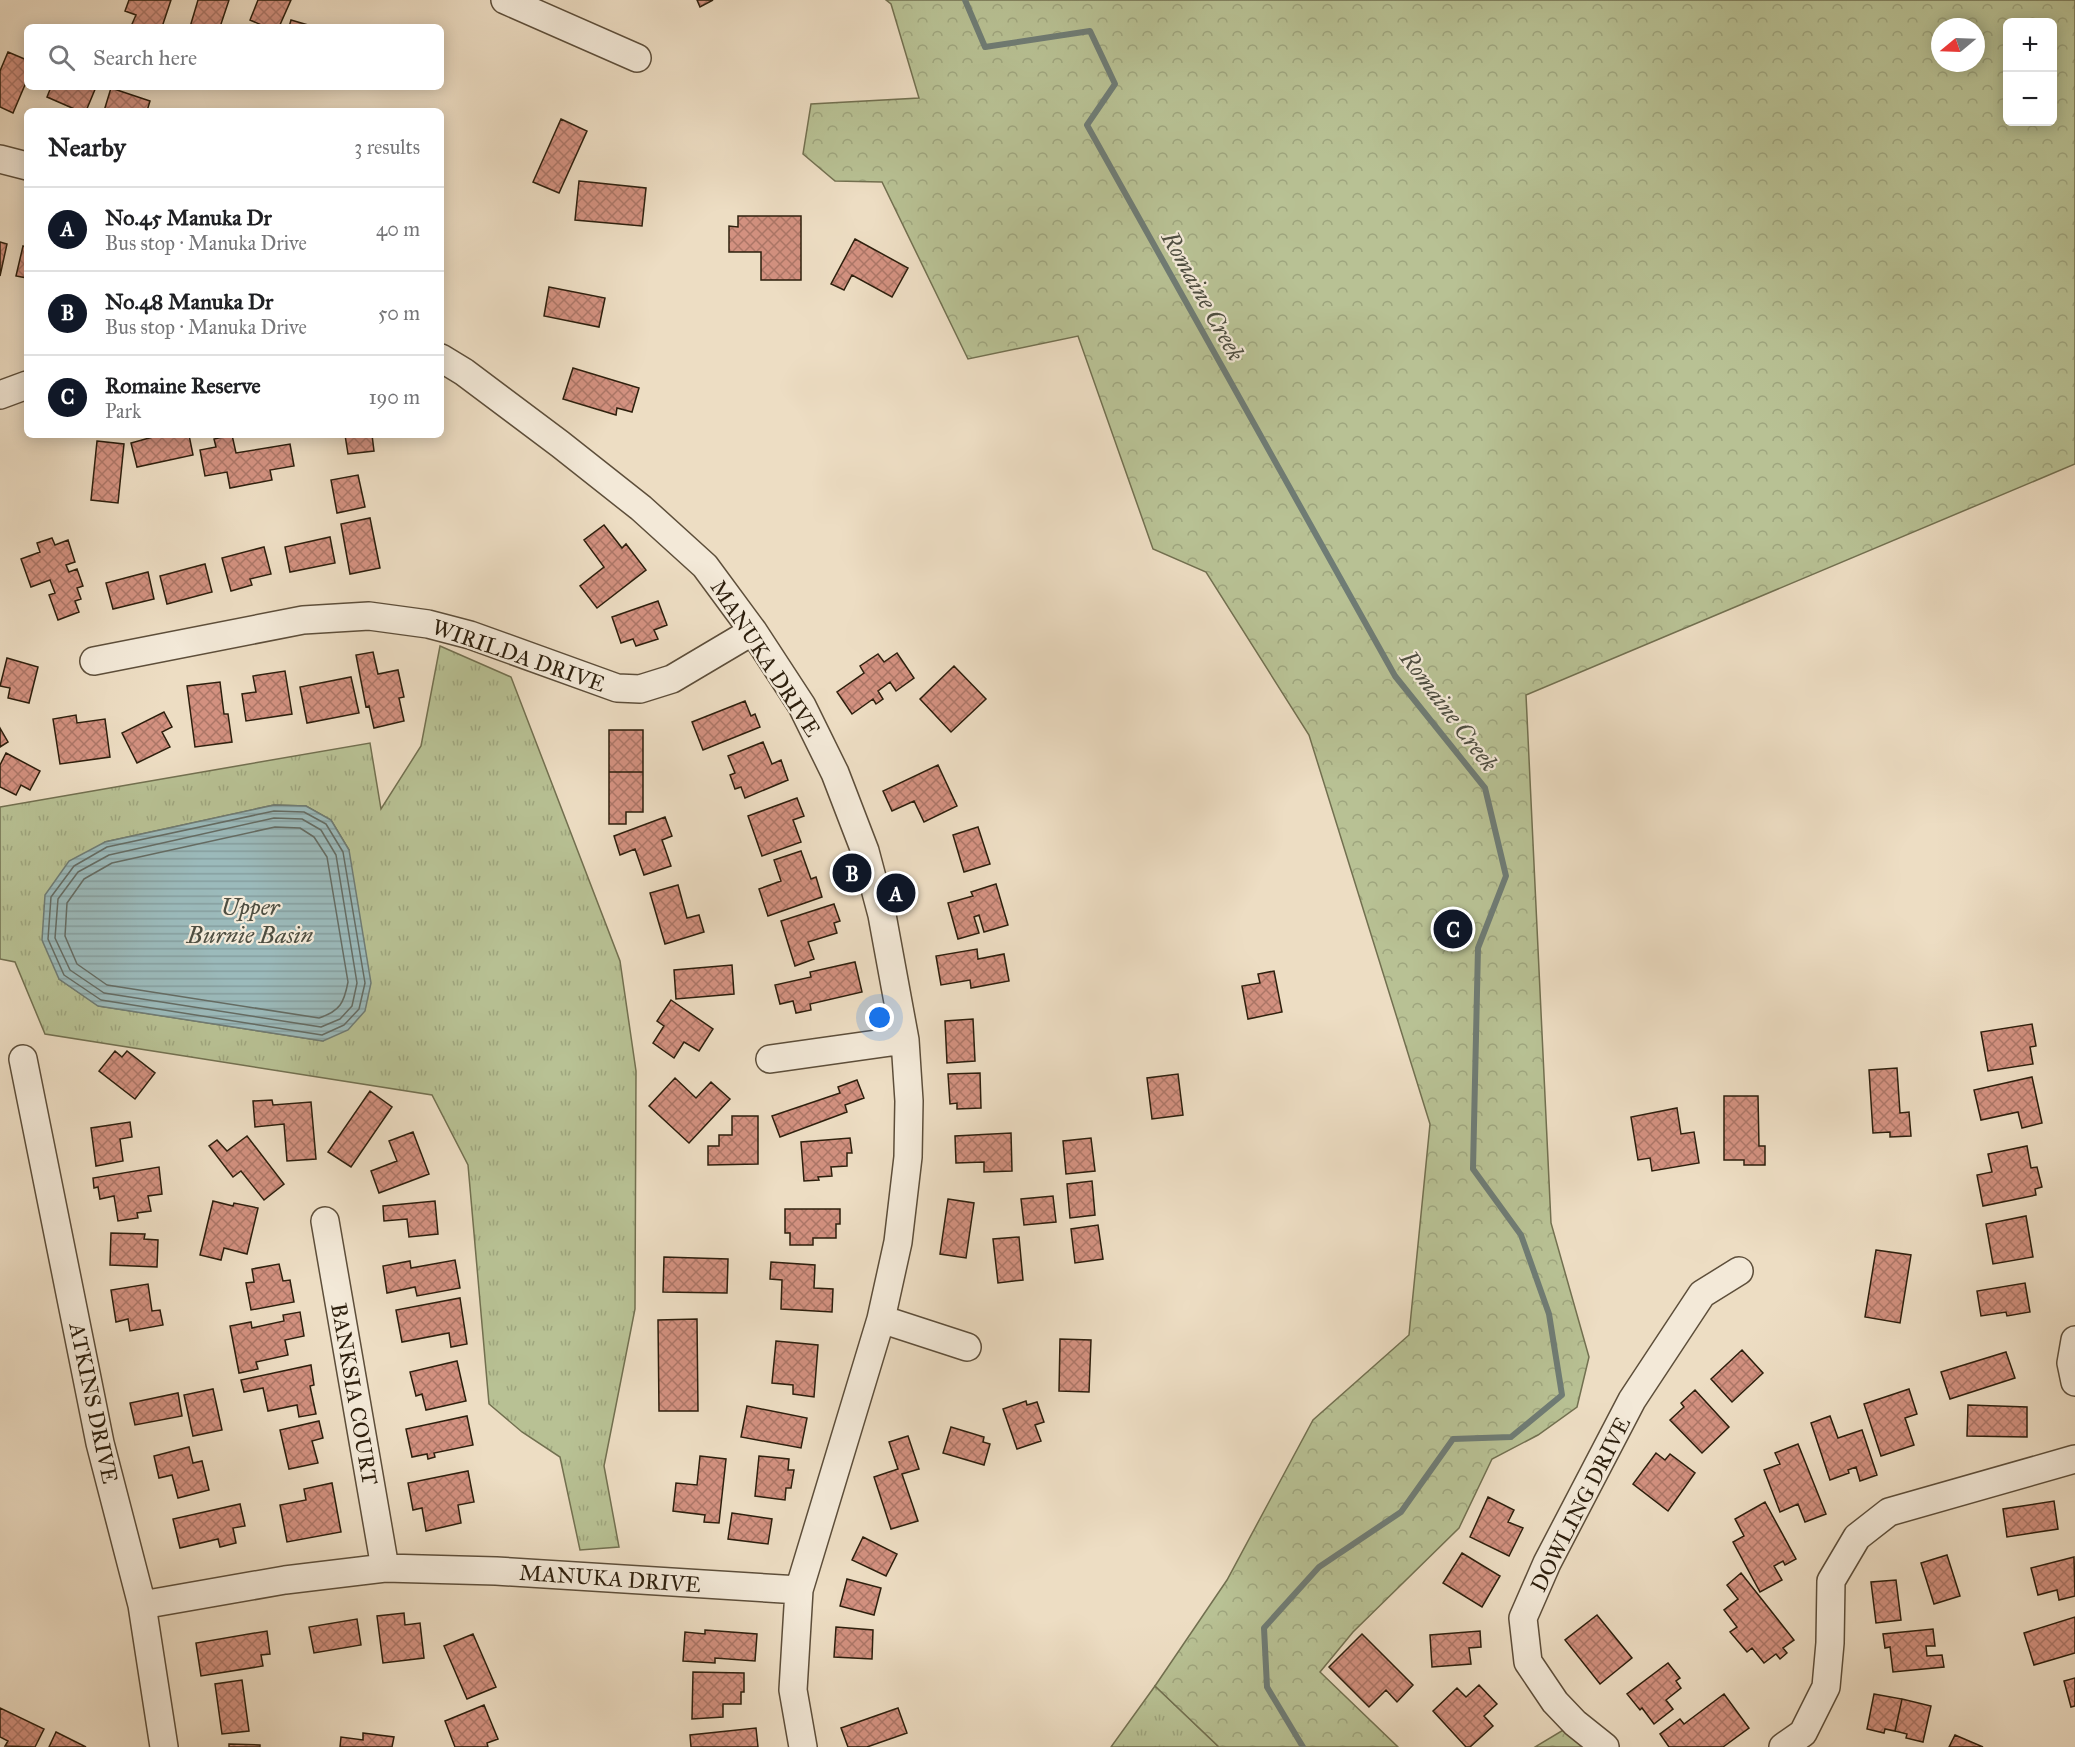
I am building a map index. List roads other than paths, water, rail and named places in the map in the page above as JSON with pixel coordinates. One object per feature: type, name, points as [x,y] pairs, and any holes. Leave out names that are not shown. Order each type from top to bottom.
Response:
[{"type":"street","points":[[505,0],[637,58]]},
{"type":"street","points":[[0,159],[24,165]]},
{"type":"street","name":"MANUKA DRIVE","points":[[142,1605],[285,1580],[385,1568],[526,1572],[799,1590],[881,1319],[898,1242],[908,1157],[909,1101],[905,1040],[882,915],[865,851],[835,773],[802,706],[753,631],[705,566],[641,508],[464,372],[444,360]]},
{"type":"street","points":[[0,395],[24,387]]},
{"type":"street","name":"WIRILDA DRIVE","points":[[94,661],[303,620],[369,616],[428,624],[470,635],[617,688],[640,689],[672,679],[753,631]]},
{"type":"street","points":[[770,1059],[905,1040]]},
{"type":"street","name":"ATKINS DRIVE","points":[[23,1059],[100,1443],[142,1605],[164,1747]]},
{"type":"street","name":"BANKSIA COURT","points":[[326,1221],[385,1568]]},
{"type":"street","name":"DOWLING DRIVE","points":[[1605,1747],[1575,1723],[1555,1702],[1528,1662],[1523,1618],[1547,1563],[1632,1400],[1702,1294],[1739,1270]]},
{"type":"street","points":[[881,1319],[967,1347]]},
{"type":"street","points":[[2075,1340],[2072,1363],[2075,1382]]},
{"type":"street","points":[[1783,1747],[1803,1733],[1826,1687],[1830,1643],[1831,1581],[1857,1537],[1889,1512],[2075,1459]]},
{"type":"street","points":[[799,1590],[793,1690],[803,1747]]},
{"type":"water","name":"Upper Burnie Basin","points":[[274,805],[306,806],[331,820],[349,850],[371,983],[365,1011],[348,1030],[323,1041],[98,1006],[59,979],[42,940],[45,895],[69,861],[105,842]]},
{"type":"waterway","name":"Romaine Creek","points":[[965,0],[985,47],[1090,31],[1115,84],[1087,125],[1395,676],[1485,788],[1506,876],[1478,948],[1473,1169],[1521,1235],[1549,1314],[1562,1395],[1511,1437],[1453,1439],[1401,1512],[1319,1567],[1264,1628],[1267,1687],[1303,1747]]},
{"type":"place","name":"No.48 Manuka Dr","points":[[852,873]]},
{"type":"place","name":"No.45 Manuka Dr","points":[[896,893]]},
{"type":"place","name":"Romaine Reserve","points":[[1453,929]]}]
